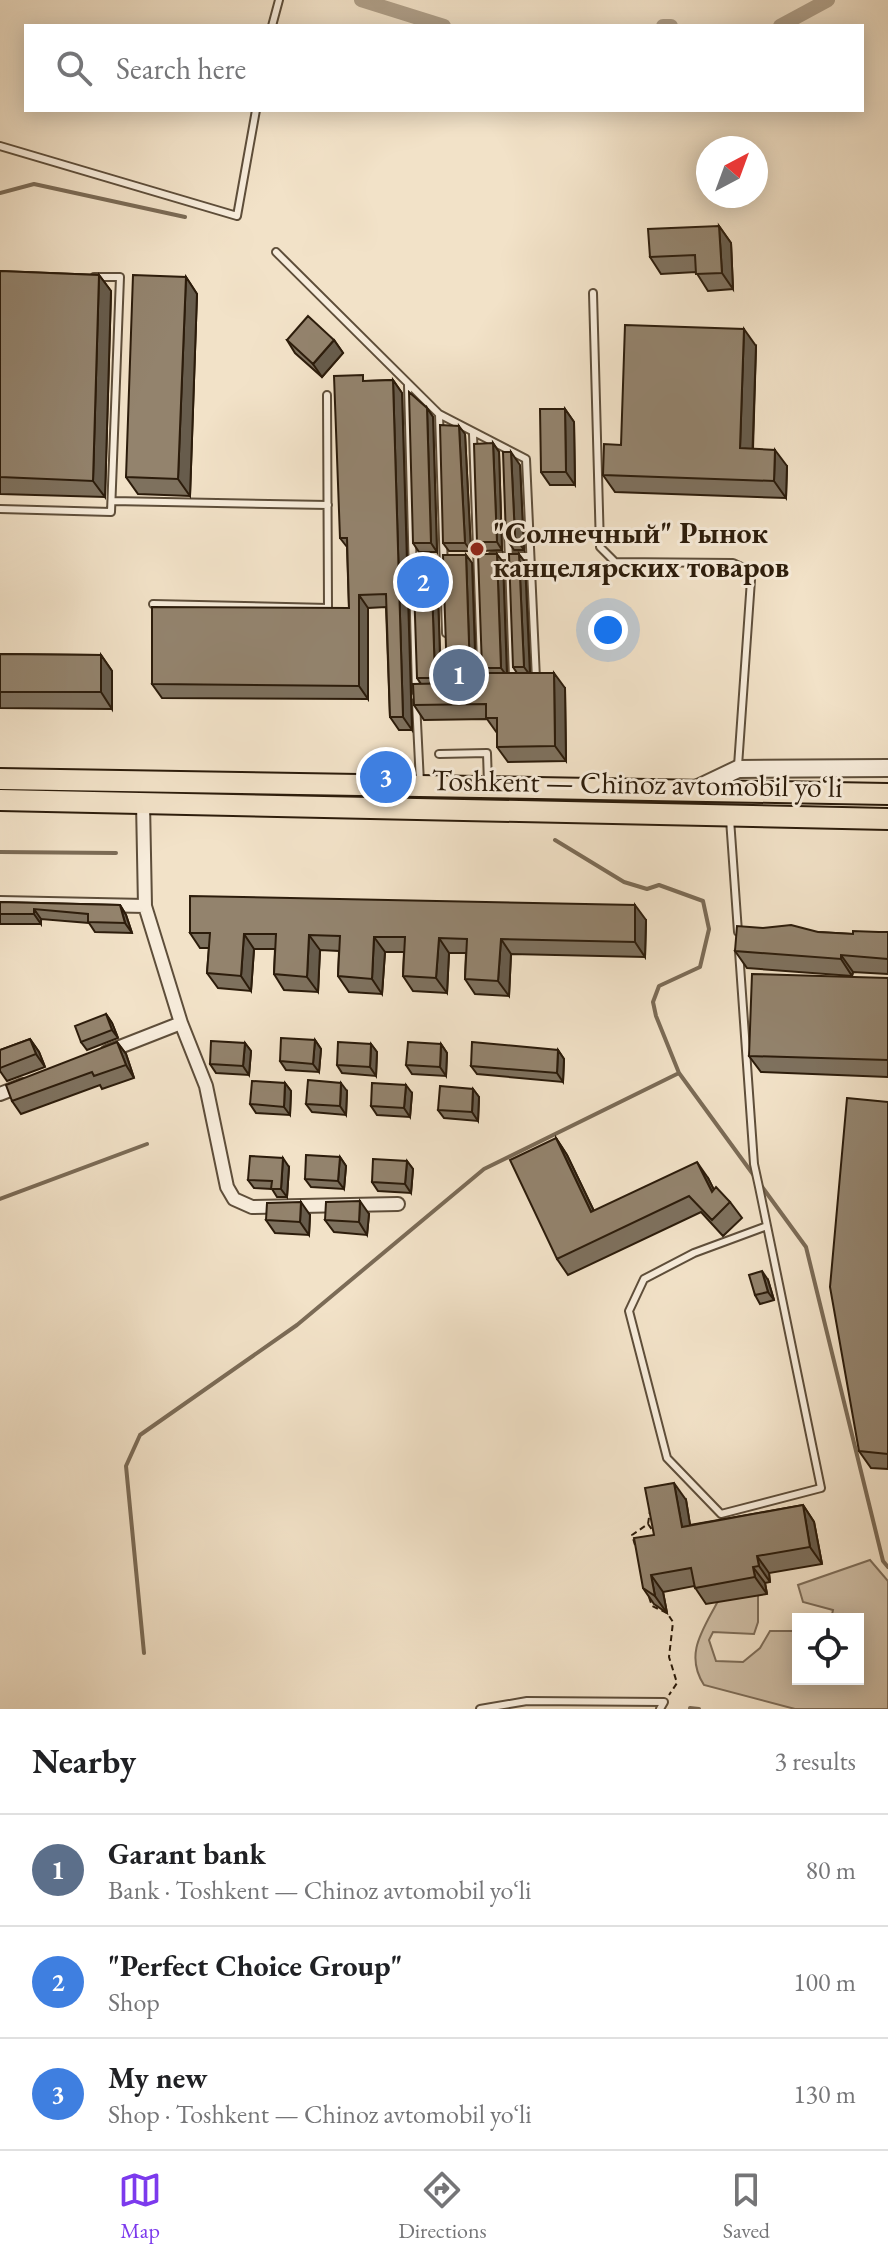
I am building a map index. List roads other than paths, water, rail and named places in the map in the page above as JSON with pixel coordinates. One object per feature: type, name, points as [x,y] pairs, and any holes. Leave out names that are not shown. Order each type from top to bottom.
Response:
[{"type":"highway","name":"Toshkent — Chinoz avtomobil yoʻli","points":[[0,779],[888,794]]},
{"type":"highway","name":"Toshkent — Chinoz avtomobil yoʻli","points":[[0,800],[888,819]]},
{"type":"street","points":[[693,791],[738,769],[888,768]]},
{"type":"street","points":[[143,803],[145,906],[181,1023],[206,1086],[227,1187],[234,1199],[252,1207],[398,1204]]},
{"type":"street","points":[[0,903],[145,906]]},
{"type":"street","points":[[100,1055],[181,1023]]},
{"type":"street","points":[[0,1094],[29,1082]]},
{"type":"lane","points":[[273,24],[279,0]]},
{"type":"lane","points":[[0,146],[237,216],[256,112]]},
{"type":"lane","points":[[276,252],[439,414],[526,459],[536,681],[513,682],[508,526]]},
{"type":"lane","points":[[0,509],[111,512],[120,277],[90,276]]},
{"type":"lane","points":[[593,293],[600,547],[615,562],[733,563],[744,568],[751,580],[738,769]]},
{"type":"lane","points":[[408,385],[421,787]]},
{"type":"lane","points":[[153,604],[328,608],[327,395]]},
{"type":"lane","points":[[439,414],[446,647]]},
{"type":"lane","points":[[471,692],[482,692],[473,434]]},
{"type":"lane","points":[[505,450],[506,465]]},
{"type":"lane","points":[[112,501],[328,505]]},
{"type":"lane","points":[[466,557],[530,556]]},
{"type":"lane","points":[[412,558],[455,557]]},
{"type":"lane","points":[[482,683],[497,682]]},
{"type":"lane","points":[[416,693],[432,693]]},
{"type":"lane","points":[[439,754],[487,753],[488,788]]},
{"type":"lane","points":[[730,815],[755,1172],[759,1187],[821,1488],[721,1514],[667,1458],[629,1311],[644,1279],[694,1253],[767,1226]]},
{"type":"lane","points":[[480,1709],[527,1701],[662,1706]]},
{"type":"waterway","points":[[361,0],[438,24]]},
{"type":"waterway","points":[[784,24],[828,0]]},
{"type":"waterway","points":[[0,193],[34,184],[185,217]]},
{"type":"waterway","points":[[555,840],[624,882],[647,889],[659,885],[703,901],[709,929],[700,967],[659,986],[653,1002],[679,1073],[755,1177]]},
{"type":"waterway","points":[[0,852],[116,853]]},
{"type":"waterway","points":[[144,1653],[126,1466],[140,1435],[297,1325],[484,1169],[679,1073]]},
{"type":"waterway","points":[[0,1199],[147,1144]]},
{"type":"waterway","points":[[760,1184],[806,1247],[883,1561],[888,1567]]},
{"type":"waterway","points":[[690,1708],[699,1709]]},
{"type":"place","name":"\"Солнечный\" Рынок канцелярских товаров","points":[[477,549]]},
{"type":"place","name":"\"Perfect Choice Group\"","points":[[423,582]]},
{"type":"place","name":"Garant bank","points":[[459,675]]},
{"type":"place","name":"My new","points":[[386,777]]}]
